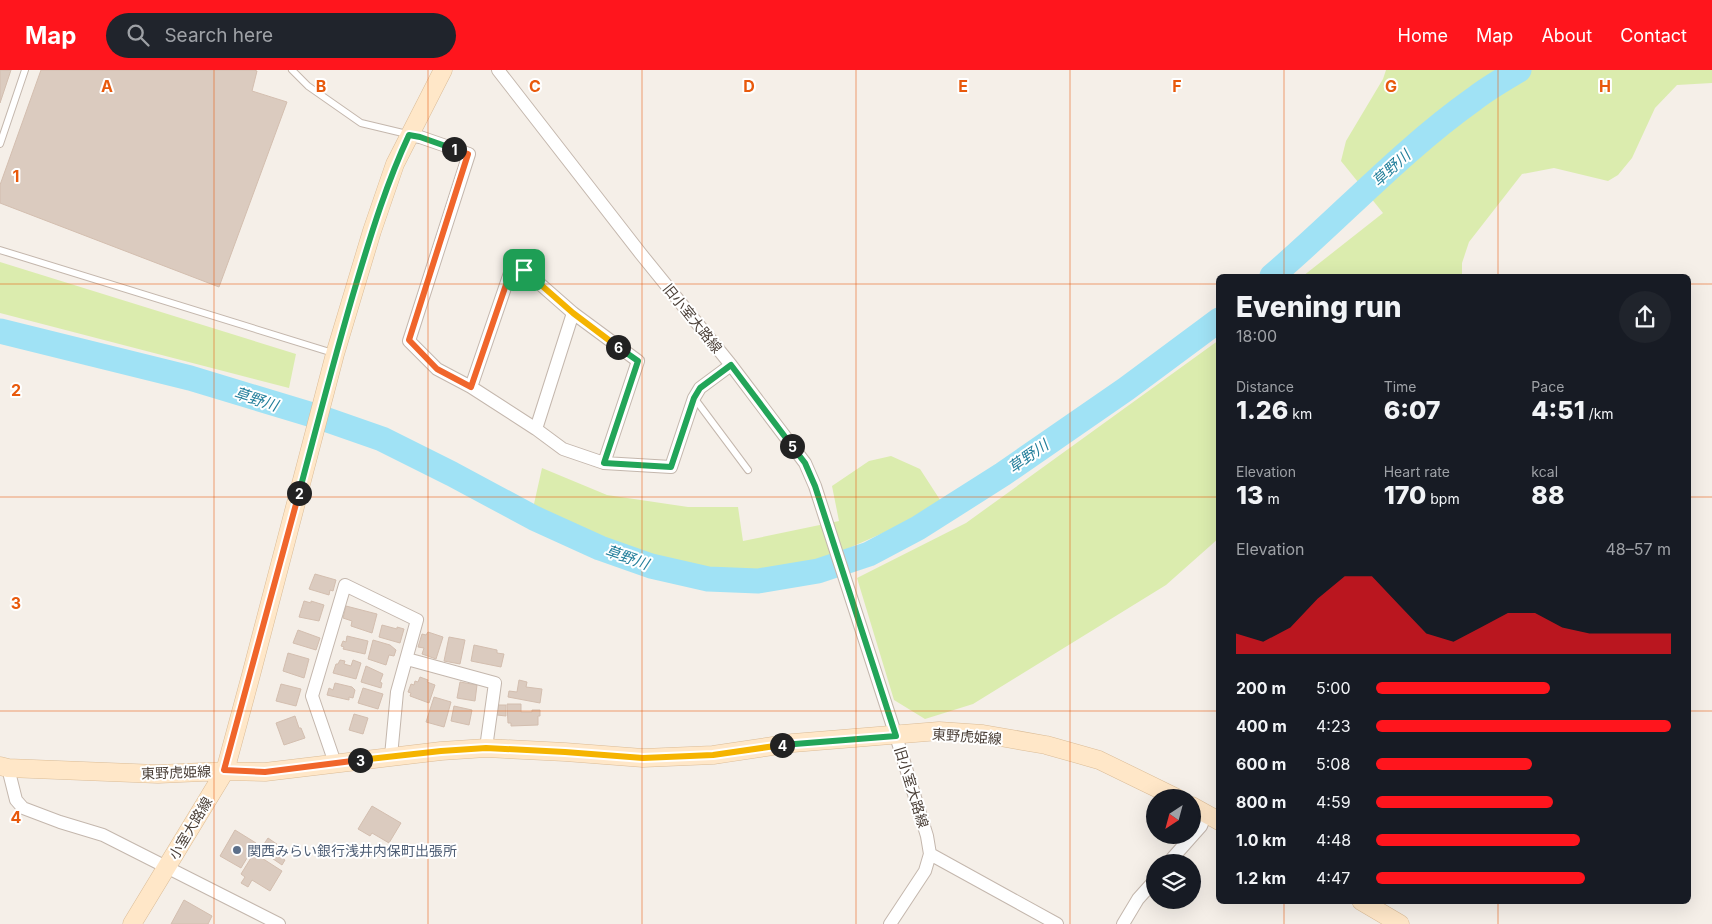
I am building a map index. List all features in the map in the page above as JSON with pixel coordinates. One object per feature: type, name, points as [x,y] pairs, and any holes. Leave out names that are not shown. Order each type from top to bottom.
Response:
[{"type":"main road","name":"小室大路線","points":[[132,924],[224,770],[335,357],[372,231],[395,164],[443,70]]},
{"type":"main road","name":"東野虎姫線","points":[[4,767],[158,774],[224,770],[265,772],[391,756],[486,748],[643,758],[713,755],[793,743],[939,731],[983,734],[1046,745],[1099,760],[1159,789]]},
{"type":"main road","points":[[1366,904],[1396,923]]},
{"type":"street","name":"旧小室大路線","points":[[498,70],[641,254],[731,365],[805,463],[815,486],[896,736],[930,854]]},
{"type":"street","points":[[409,135],[468,154],[409,340],[437,369],[471,387],[563,449],[604,463],[671,467],[694,398],[700,388],[731,365]]},
{"type":"street","points":[[471,387],[510,273],[524,270],[573,313],[638,361],[604,463]]},
{"type":"street","points":[[536,429],[573,313]]},
{"type":"street","points":[[335,763],[312,696],[344,585],[417,620],[397,692],[391,756]]},
{"type":"street","points":[[407,659],[496,683],[486,748]]},
{"type":"street","points":[[4,767],[16,800],[23,808],[103,835],[279,924]]},
{"type":"street","points":[[1177,854],[1200,826],[1206,813]]},
{"type":"street","points":[[890,924],[925,871],[930,854],[1056,924]]},
{"type":"street","points":[[1123,924],[1138,899],[1146,890]]},
{"type":"lane","points":[[0,144],[25,70]]},
{"type":"lane","points":[[292,70],[308,86],[361,122],[409,135]]},
{"type":"lane","points":[[0,250],[335,357]]},
{"type":"lane","points":[[694,398],[748,470]]},
{"type":"green space","points":[[1386,70],[1712,70],[1712,83],[1677,85],[1655,108],[1632,158],[1618,175],[1608,181],[1554,168],[1522,174],[1469,242],[1462,263],[1462,274],[1306,274],[1383,213],[1341,161],[1346,141],[1383,79]]},
{"type":"green space","points":[[0,262],[296,354],[289,388],[0,313]]},
{"type":"green space","points":[[1216,342],[1216,541],[1166,585],[973,704],[925,719],[894,700],[857,578],[966,523]]},
{"type":"green space","points":[[891,456],[920,469],[944,506],[813,564],[724,574],[641,555],[532,513],[542,468],[607,495],[688,507],[738,507],[743,541],[839,521],[832,486],[869,461]]},
{"type":"building","points":[[0,70],[11,70],[0,103]]},
{"type":"building","points":[[41,70],[254,70],[257,71],[252,91],[287,102],[219,287],[0,203],[0,185]]},
{"type":"building","points":[[315,574],[336,580],[333,591],[330,590],[329,595],[309,589]]},
{"type":"building","points":[[304,601],[324,605],[319,621],[299,617]]},
{"type":"building","points":[[346,606],[377,614],[372,633],[351,626],[352,621],[343,618]]},
{"type":"building","points":[[382,625],[404,629],[400,643],[379,637]]},
{"type":"building","points":[[298,630],[320,638],[316,650],[293,643]]},
{"type":"building","points":[[428,632],[443,637],[436,659],[422,654],[424,648],[418,647],[422,634],[426,635]]},
{"type":"building","points":[[347,636],[368,641],[365,654],[343,649],[344,647],[341,646],[343,641],[346,642]]},
{"type":"building","points":[[449,637],[465,640],[460,664],[444,661]]},
{"type":"building","points":[[373,640],[390,645],[396,650],[394,656],[389,655],[386,665],[368,659]]},
{"type":"building","points":[[474,645],[497,650],[497,653],[504,654],[501,667],[471,661]]},
{"type":"building","points":[[288,653],[309,659],[304,678],[283,671]]},
{"type":"building","points":[[340,660],[345,661],[344,664],[351,666],[353,660],[361,663],[356,679],[333,673],[336,664]]},
{"type":"building","points":[[366,666],[383,674],[380,682],[382,683],[381,688],[361,682]]},
{"type":"building","points":[[420,677],[435,685],[429,703],[410,696],[411,693],[408,692],[411,684],[414,685],[415,681],[418,682]]},
{"type":"building","points":[[519,680],[527,682],[526,687],[542,689],[540,703],[508,697],[509,691],[517,692]]},
{"type":"building","points":[[460,682],[477,685],[475,701],[457,698]]},
{"type":"building","points":[[335,683],[352,687],[355,690],[353,698],[349,697],[349,700],[327,695],[329,688],[333,690]]},
{"type":"building","points":[[281,684],[301,689],[296,706],[276,701]]},
{"type":"building","points":[[363,688],[383,694],[378,709],[358,703]]},
{"type":"building","points":[[434,697],[451,702],[444,727],[426,722]]},
{"type":"building","points":[[507,704],[521,704],[521,712],[540,710],[538,725],[511,726],[511,723],[508,723]]},
{"type":"building","points":[[498,705],[506,705],[506,716],[497,715]]},
{"type":"building","points":[[454,706],[472,710],[469,725],[451,721]]},
{"type":"building","points":[[354,714],[368,718],[363,734],[349,730]]},
{"type":"building","points":[[295,716],[305,738],[284,745],[276,723]]},
{"type":"building","points":[[372,806],[401,823],[389,843],[372,833],[370,836],[358,829]]},
{"type":"building","points":[[235,830],[256,843],[241,868],[220,856]]},
{"type":"building","points":[[268,838],[287,851],[282,858],[285,860],[282,865],[260,850]]},
{"type":"building","points":[[254,853],[282,871],[270,891],[252,880],[248,887],[241,883],[245,877],[241,874]]},
{"type":"building","points":[[184,900],[212,916],[208,924],[171,924]]},
{"type":"waterway","name":"草野川","points":[[1274,274],[1421,140],[1479,95],[1519,70]]},
{"type":"waterway","name":"草野川","points":[[0,331],[190,378],[319,417],[382,439],[534,518],[600,548],[651,566],[708,579],[758,581],[818,571],[869,554],[918,528],[1003,474],[1126,389],[1216,322]]},
{"type":"place","name":"関西みらい銀行浅井内保町出張所","points":[[237,850]]},
{"type":"route","points":[[409,135],[468,154],[409,340],[437,369],[471,387],[510,273],[524,270],[573,313],[638,361],[604,463],[671,467],[694,398],[700,388],[731,365],[805,463],[815,486],[896,736],[793,743],[713,755],[643,758],[486,748],[441,751],[265,772],[224,770],[251,675],[335,354],[372,231],[395,164],[409,135]]}]
